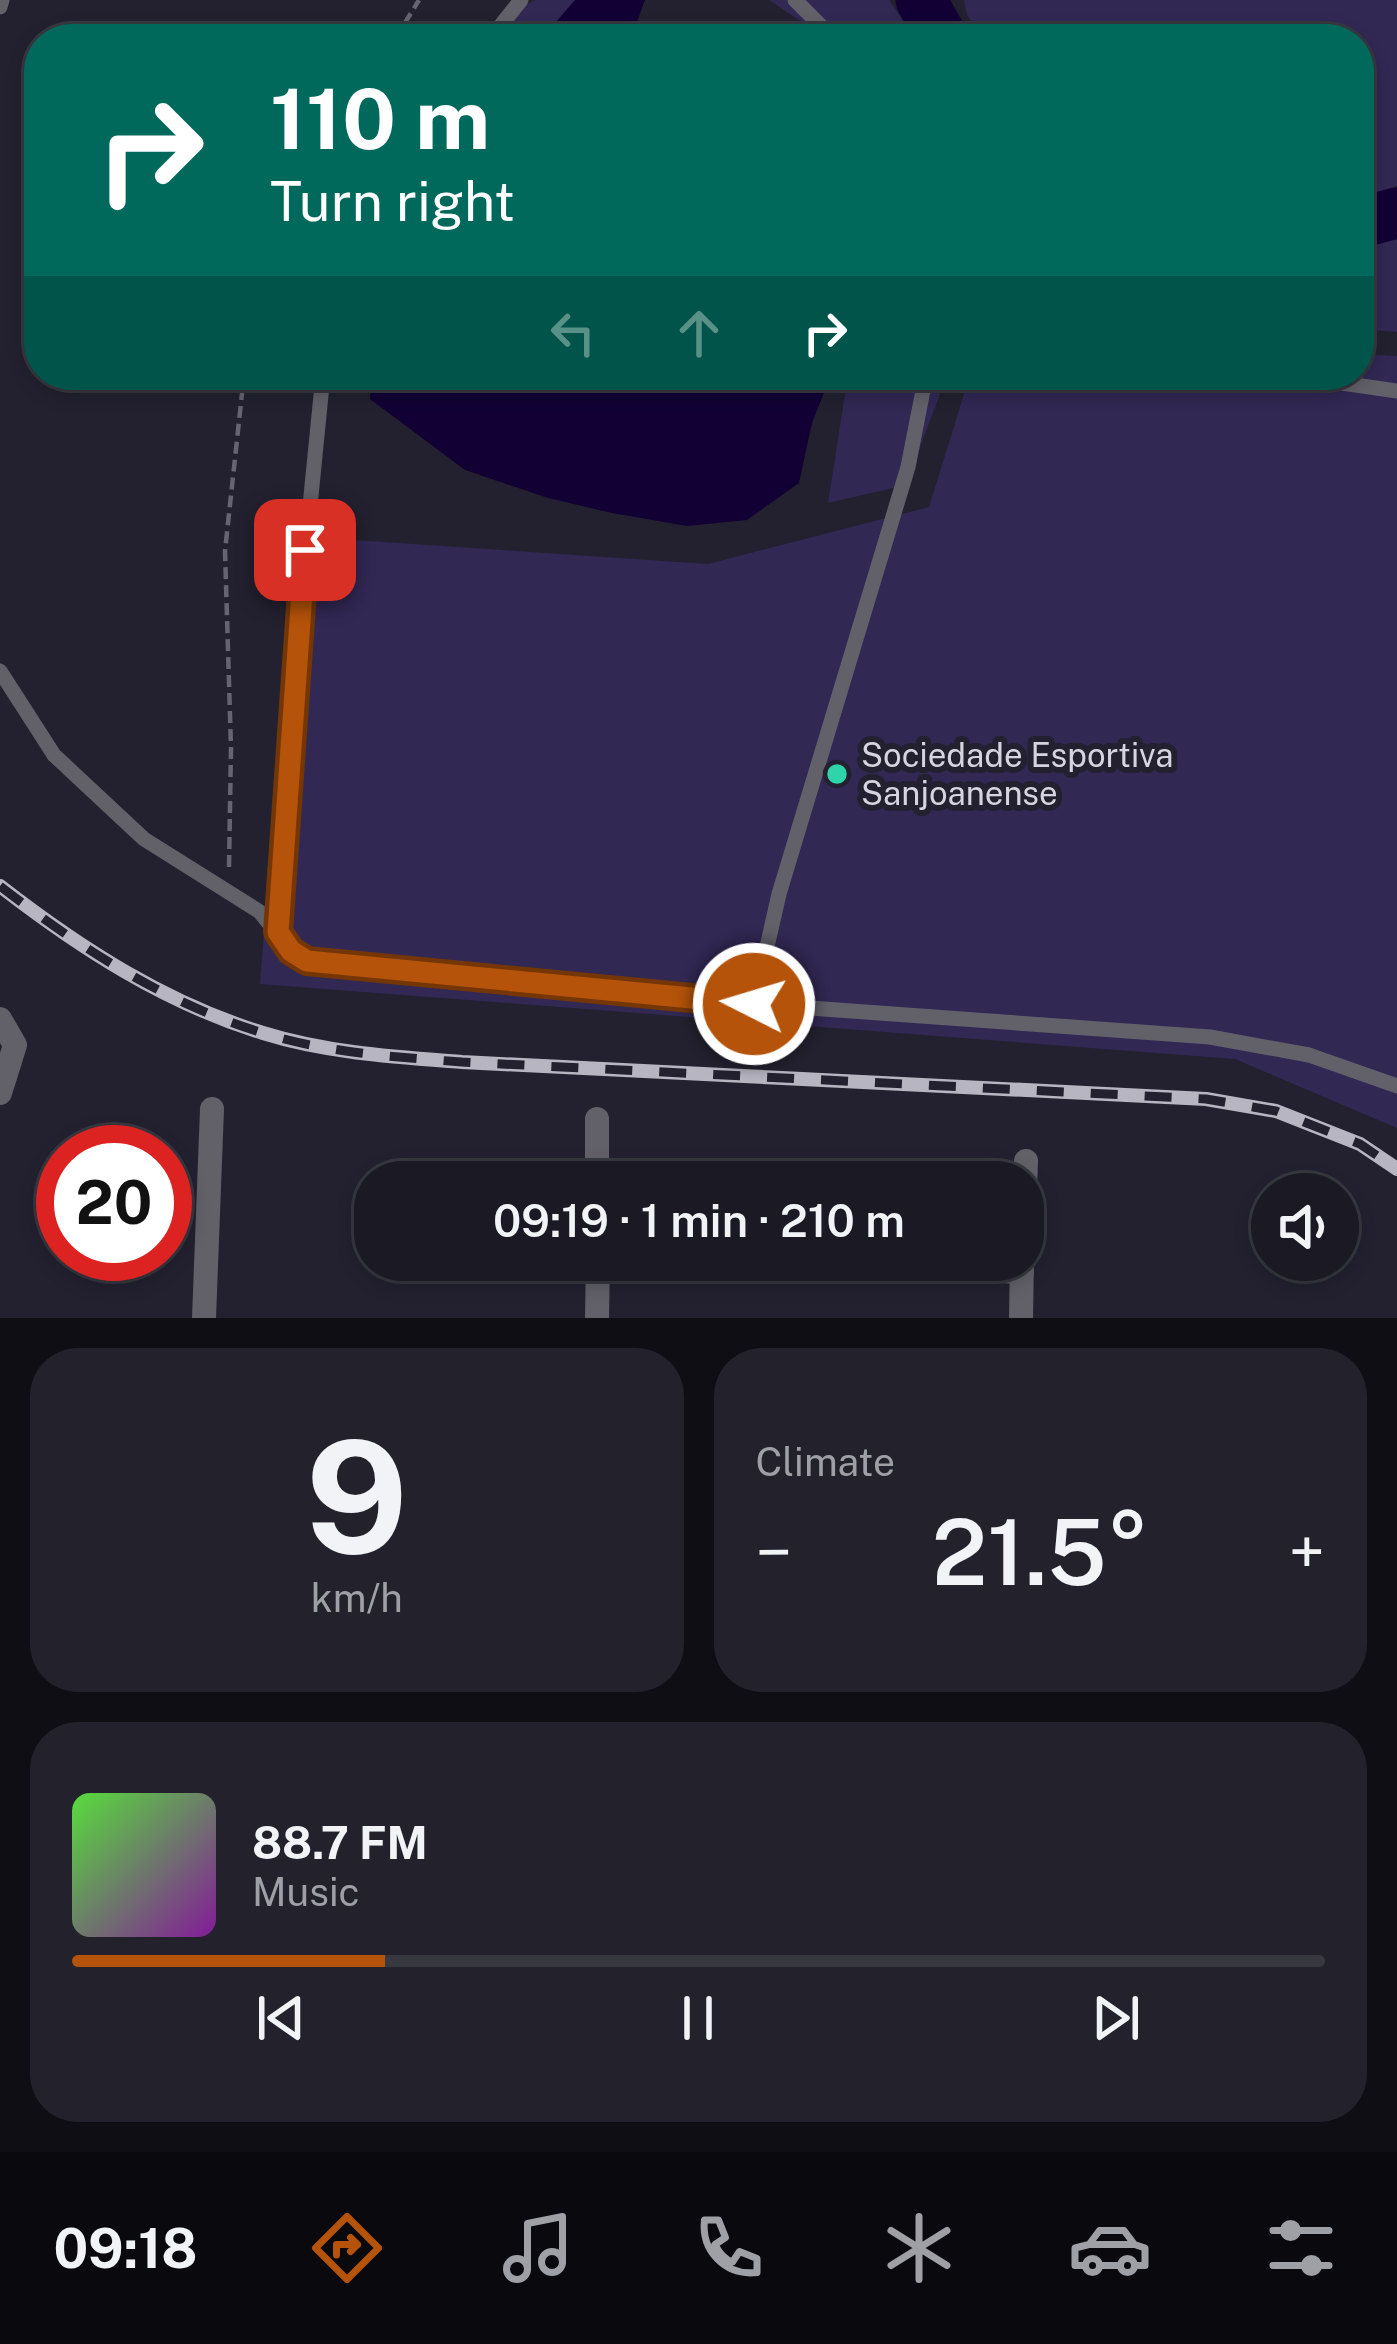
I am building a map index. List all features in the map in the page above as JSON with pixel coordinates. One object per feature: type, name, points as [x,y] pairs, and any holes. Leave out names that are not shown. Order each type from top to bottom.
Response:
[{"type":"street","points":[[0,1019],[15,1045],[0,1093]]},
{"type":"street","points":[[204,1318],[212,1109]]},
{"type":"street","points":[[597,1119],[598,1161]]},
{"type":"street","points":[[597,1318],[598,1281]]},
{"type":"street","points":[[1021,1318],[1022,1281]]},
{"type":"lane","points":[[502,24],[521,0]]},
{"type":"lane","points":[[795,0],[819,24]]},
{"type":"lane","points":[[278,932],[298,627],[322,390]]},
{"type":"lane","points":[[754,1004],[779,894],[902,487],[924,390]]},
{"type":"lane","points":[[0,671],[54,755],[144,839],[260,913],[291,951],[307,961],[754,1004],[1210,1037],[1309,1055],[1397,1086]]},
{"type":"path","points":[[229,891],[231,748],[225,551],[242,390]]},
{"type":"shaded area","points":[[535,0],[641,0],[597,24],[490,24]]},
{"type":"shaded area","points":[[575,0],[645,0],[635,24],[554,24]]},
{"type":"shaded area","points":[[769,0],[889,0],[905,24],[802,24]]},
{"type":"shaded area","points":[[964,0],[1397,0],[1397,186],[1374,194],[1374,24],[973,24]]},
{"type":"shaded area","points":[[1397,239],[1397,332],[1374,330],[1374,241]]},
{"type":"shaded area","name":"Sociedade Esportiva Sanjoanense","points":[[1374,355],[1397,356],[1397,1128],[1235,1059],[260,984],[294,536],[708,564],[929,507],[965,390],[1374,390]]},
{"type":"shaded area","points":[[371,390],[825,390],[812,423],[799,483],[747,520],[687,526],[548,498],[465,470],[370,399]]},
{"type":"shaded area","points":[[846,390],[941,390],[906,485],[828,503]]},
{"type":"waterway","points":[[921,0],[935,24]]},
{"type":"waterway","points":[[1374,219],[1397,213]]},
{"type":"railway","points":[[0,886],[61,931],[158,990],[227,1021],[312,1045],[462,1062],[1206,1099],[1276,1111],[1360,1144],[1397,1169]]},
{"type":"place","name":"Sociedade Esportiva Sanjoanense","points":[[837,774]]},
{"type":"route","points":[[305,550],[278,932],[291,951],[307,961],[754,1004]]}]
